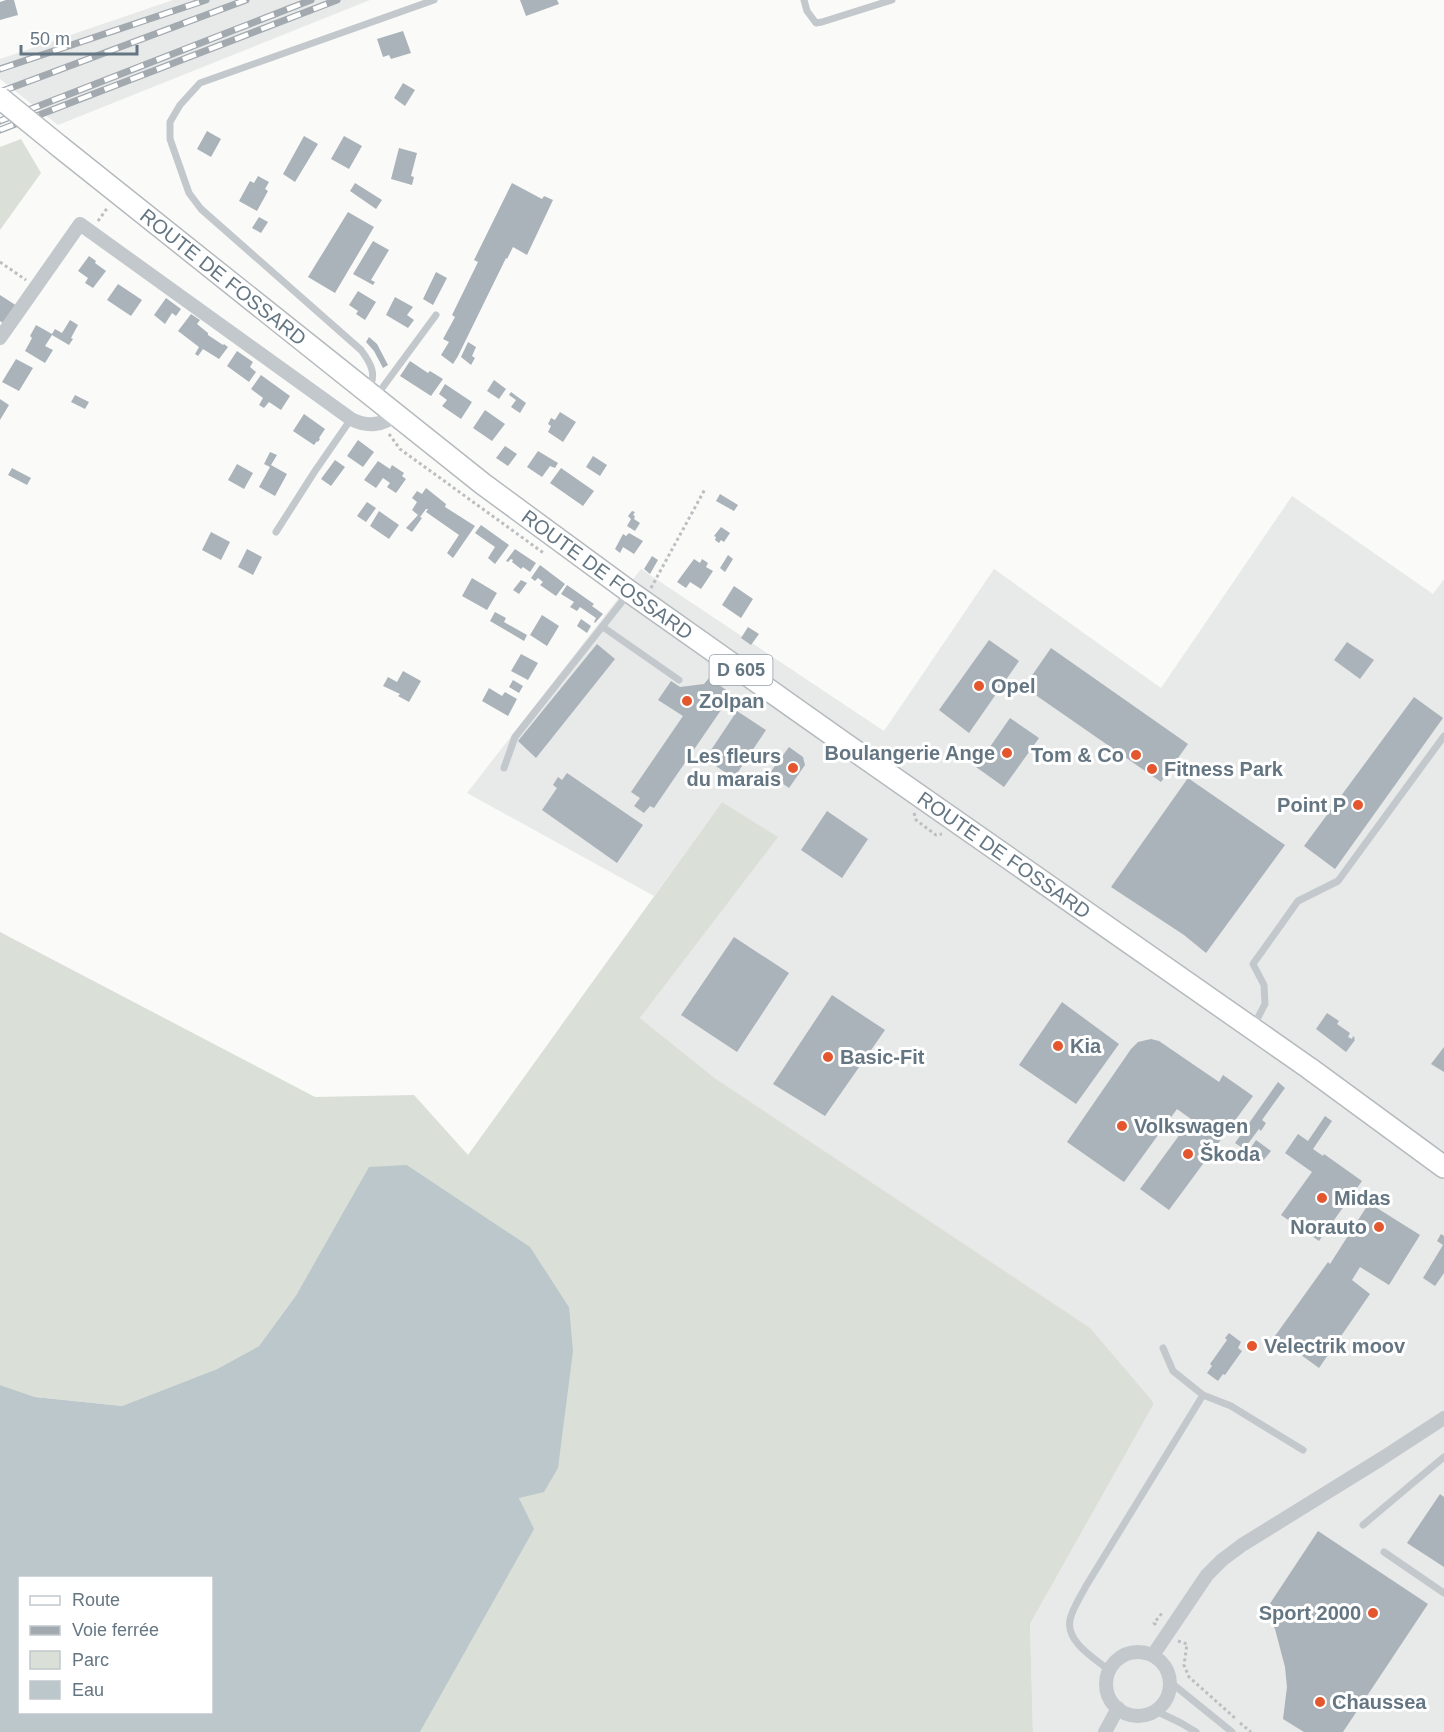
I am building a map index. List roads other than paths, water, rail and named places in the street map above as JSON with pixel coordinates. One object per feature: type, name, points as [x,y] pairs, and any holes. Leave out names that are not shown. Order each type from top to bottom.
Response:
[{"type":"main road","name":"ROUTE DE FOSSARD","points":[[0,98],[483,484],[637,597],[1309,1068],[1444,1167]]},
{"type":"street","points":[[0,338],[80,224],[351,419],[362,424],[381,423],[388,421],[396,414]]},
{"type":"street","points":[[1154,1655],[1207,1575],[1222,1560],[1242,1545],[1444,1418]]},
{"type":"street","points":[[1144,1652],[1154,1655],[1166,1666],[1169,1693],[1164,1703],[1156,1711],[1147,1715],[1126,1714],[1111,1701],[1107,1691],[1106,1680],[1109,1670],[1123,1655],[1144,1652]]},
{"type":"street","points":[[1105,1732],[1118,1708]]},
{"type":"lane","points":[[371,394],[373,374],[369,361],[361,350],[201,209],[189,193],[170,139],[170,122],[180,105],[200,83],[434,0]]},
{"type":"lane","points":[[804,0],[807,11],[816,22],[822,22],[892,0]]},
{"type":"lane","points":[[371,394],[436,315]]},
{"type":"lane","points":[[276,532],[351,419]]},
{"type":"lane","points":[[504,768],[515,737],[603,627],[637,597]]},
{"type":"lane","points":[[603,627],[679,680]]},
{"type":"lane","points":[[1252,1028],[1265,1004],[1264,984],[1253,964],[1298,901],[1338,881],[1444,736]]},
{"type":"lane","points":[[1163,1348],[1173,1371],[1203,1395],[1231,1406],[1303,1450]]},
{"type":"lane","points":[[1109,1670],[1074,1640],[1070,1630],[1070,1618],[1086,1586],[1203,1395]]},
{"type":"lane","points":[[1363,1525],[1444,1457]]},
{"type":"lane","points":[[1384,1552],[1444,1593]]},
{"type":"lane","points":[[1169,1681],[1232,1732]]},
{"type":"lane","points":[[1156,1711],[1196,1732]]},
{"type":"water","points":[[407,1165],[530,1247],[569,1307],[573,1351],[558,1468],[544,1492],[519,1498],[534,1529],[420,1732],[0,1732],[0,1385],[35,1397],[122,1406],[217,1369],[259,1346],[297,1294],[369,1167]]},
{"type":"railway","points":[[0,69],[206,0]]},
{"type":"railway","points":[[0,92],[246,0]]},
{"type":"railway","points":[[0,121],[311,0]]},
{"type":"railway","points":[[0,130],[337,0]]},
{"type":"place","name":"Opel","points":[[979,686]]},
{"type":"place","name":"Zolpan","points":[[687,701]]},
{"type":"place","name":"Boulangerie Ange","points":[[1007,753]]},
{"type":"place","name":"Tom & Co","points":[[1136,755]]},
{"type":"place","name":"Les fleurs du marais","points":[[793,768]]},
{"type":"place","name":"Fitness Park","points":[[1152,769]]},
{"type":"place","name":"Point P","points":[[1358,805]]},
{"type":"place","name":"Kia","points":[[1058,1046]]},
{"type":"place","name":"Basic-Fit","points":[[828,1057]]},
{"type":"place","name":"Volkswagen","points":[[1122,1126]]},
{"type":"place","name":"Škoda","points":[[1188,1154]]},
{"type":"place","name":"Midas","points":[[1322,1198]]},
{"type":"place","name":"Norauto","points":[[1379,1227]]},
{"type":"place","name":"Velectrik moov","points":[[1252,1346]]},
{"type":"place","name":"Sport 2000","points":[[1373,1613]]},
{"type":"place","name":"Chaussea","points":[[1320,1702]]}]
